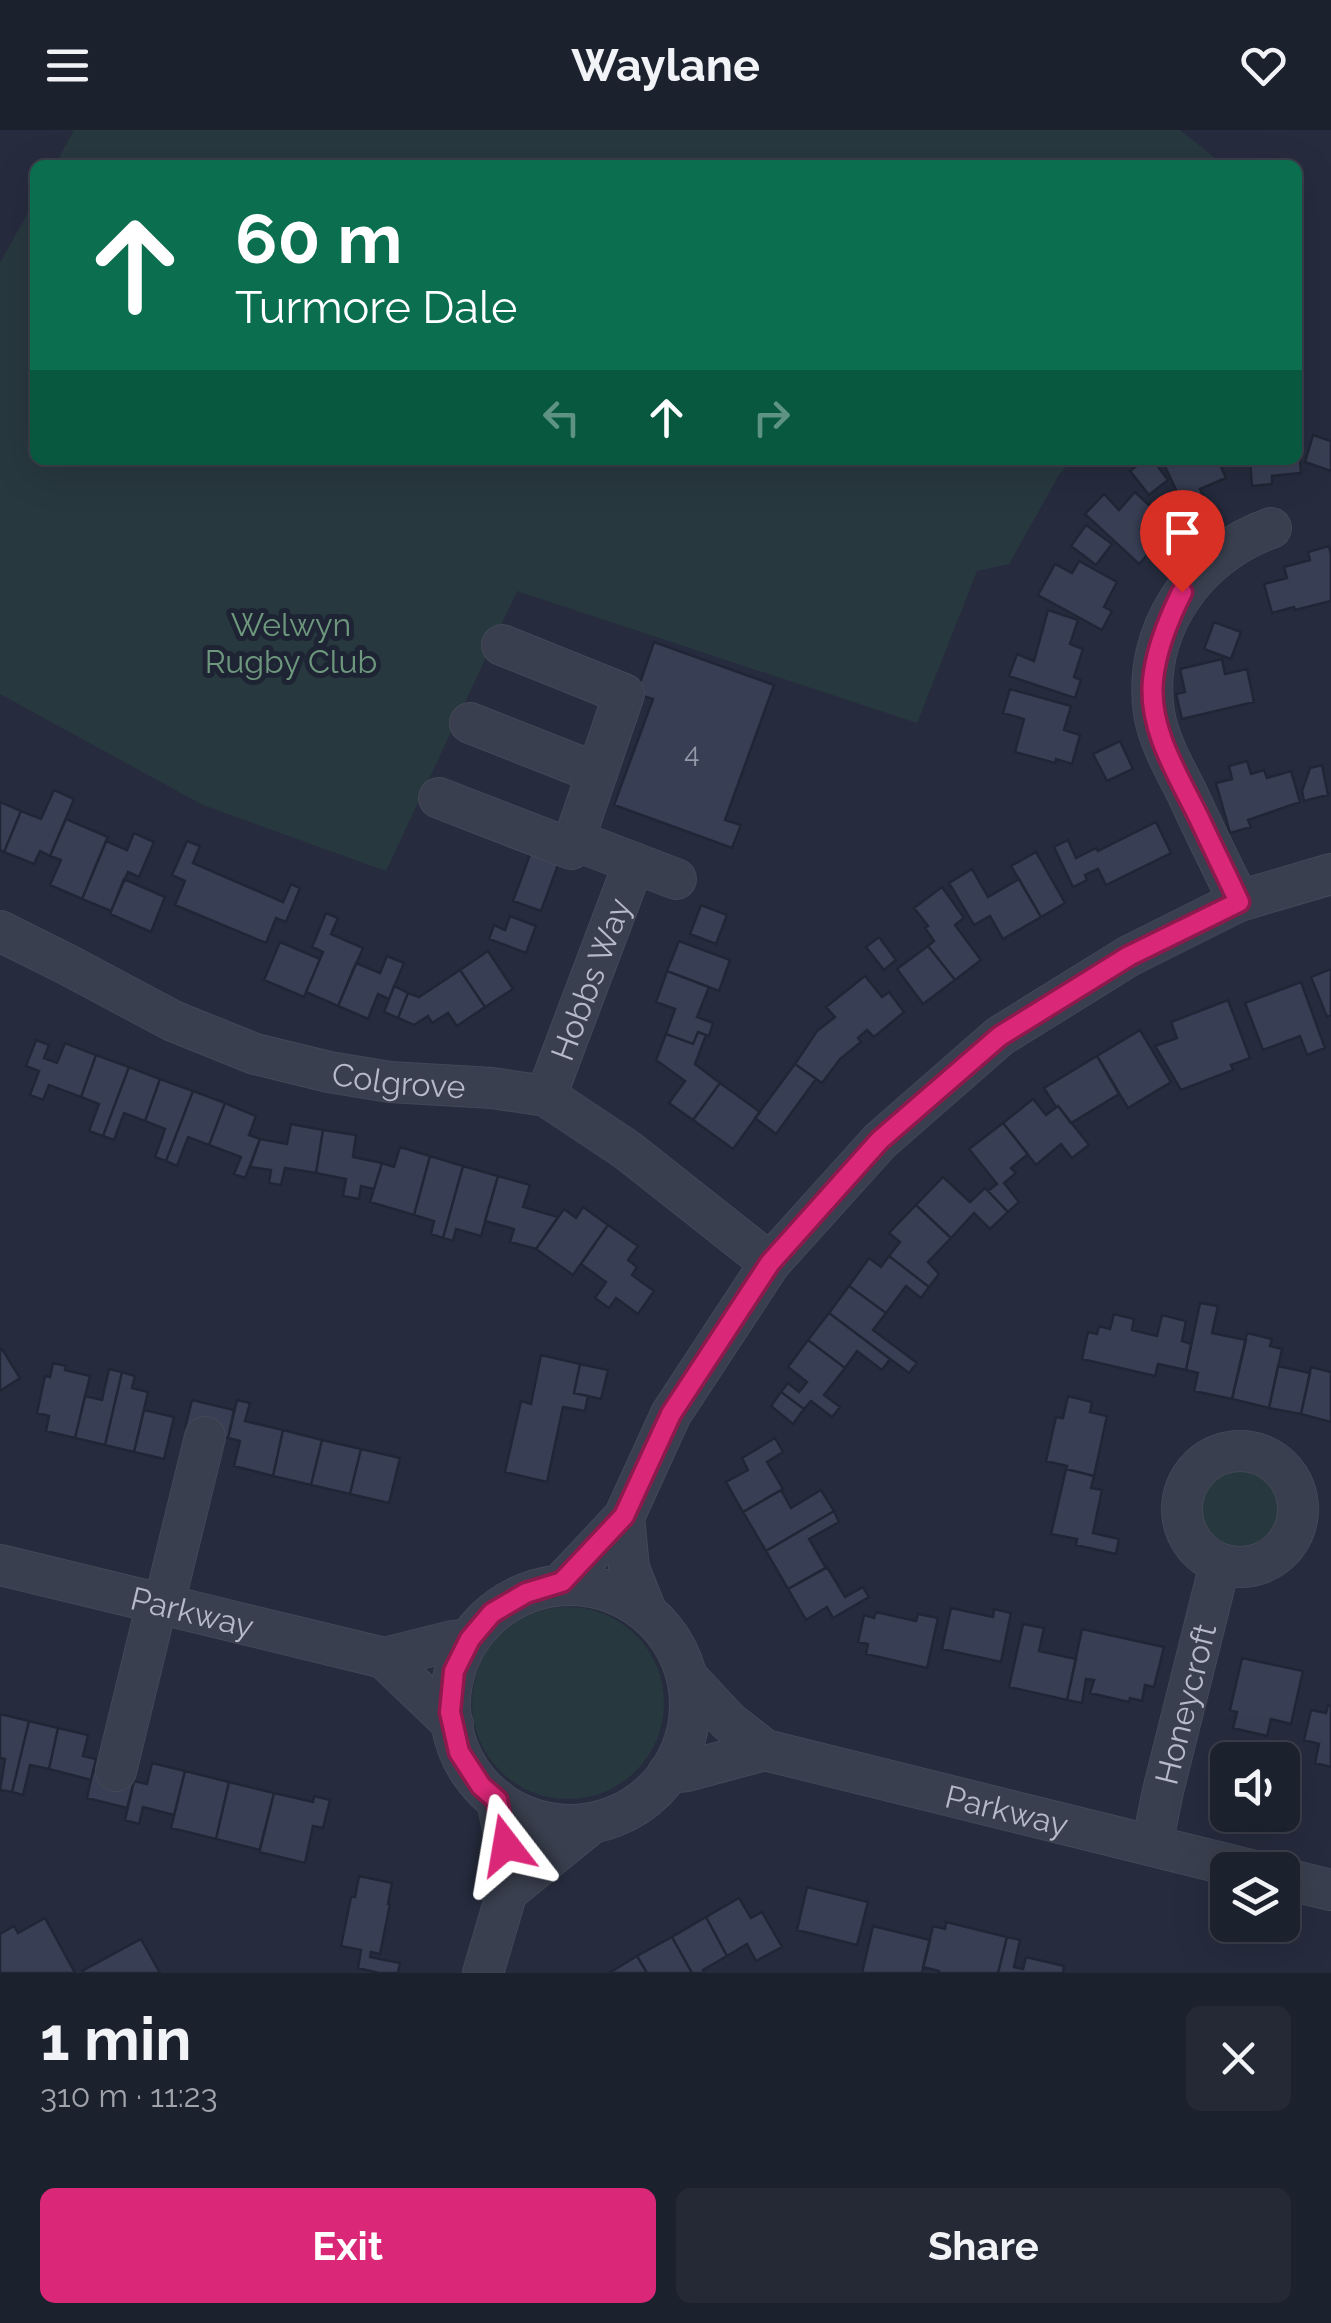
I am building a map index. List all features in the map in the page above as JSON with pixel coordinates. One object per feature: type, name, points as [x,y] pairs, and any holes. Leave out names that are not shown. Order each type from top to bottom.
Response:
[{"type":"street","points":[[1239,902],[1164,747],[1155,716],[1152,683],[1157,653],[1182,592],[1222,553],[1271,528]]},
{"type":"street","points":[[439,798],[571,849],[624,694],[502,645]]},
{"type":"street","points":[[470,723],[597,773]]},
{"type":"street","points":[[574,840],[676,879]]},
{"type":"street","name":"Hobbs Way","points":[[546,1096],[634,862]]},
{"type":"street","points":[[562,1582],[624,1516],[671,1414],[770,1263],[880,1140],[1000,1036],[1129,956],[1239,902],[1331,874]]},
{"type":"street","name":"Colgrove","points":[[0,932],[173,1022],[254,1054],[390,1082],[492,1088],[546,1096],[626,1150],[770,1263]]},
{"type":"street","points":[[116,1771],[205,1437]]},
{"type":"street","points":[[624,1516],[629,1568],[646,1611]]},
{"type":"street","name":"Parkway","points":[[0,1564],[384,1658],[470,1639]]},
{"type":"street","name":"Honeycroft","points":[[1152,1845],[1220,1564]]},
{"type":"street","points":[[507,1892],[592,1824],[625,1812],[654,1792],[676,1764],[688,1731],[688,1678],[667,1634],[646,1611],[621,1596],[593,1586],[562,1582],[526,1593],[492,1613],[470,1639],[454,1671],[450,1712],[459,1752],[481,1786],[497,1800],[551,1824],[592,1824]]},
{"type":"street","name":"Parkway","points":[[384,1658],[453,1724]]},
{"type":"street","name":"Parkway","points":[[688,1678],[729,1722],[765,1750],[1210,1860]]},
{"type":"street","name":"Parkway","points":[[668,1773],[765,1750]]},
{"type":"street","points":[[483,1973],[507,1892],[506,1845],[497,1800]]},
{"type":"street","points":[[1300,1882],[1331,1890]]},
{"type":"green space","points":[[74,130],[1180,130],[1218,160],[58,160]]},
{"type":"green space","name":"Welwyn Rugby Club","points":[[30,209],[30,465],[1068,465],[1009,564],[977,571],[917,723],[517,591],[386,871],[203,805],[0,694],[0,263]]},
{"type":"green space","points":[[1239,1462],[1257,1466],[1273,1476],[1283,1492],[1287,1510],[1283,1528],[1273,1544],[1257,1554],[1239,1558],[1221,1554],[1205,1544],[1195,1528],[1191,1510],[1195,1492],[1205,1476],[1221,1466]]},
{"type":"green space","points":[[568,1607],[605,1614],[636,1635],[657,1666],[664,1703],[657,1740],[636,1771],[605,1792],[568,1799],[531,1792],[500,1771],[479,1740],[472,1703],[479,1666],[500,1635],[531,1614]]},
{"type":"building","points":[[1313,435],[1331,441],[1331,471],[1305,462]]},
{"type":"building","points":[[1138,465],[1157,465],[1168,480],[1149,495],[1130,471]]},
{"type":"building","points":[[1164,465],[1220,465],[1226,478],[1200,489],[1204,498],[1184,507]]},
{"type":"building","points":[[1250,465],[1300,465],[1301,473],[1272,476],[1272,484],[1252,486]]},
{"type":"building","points":[[1135,492],[1167,522],[1151,540],[1156,545],[1139,564],[1085,514],[1104,494],[1119,510]]},
{"type":"building","points":[[1086,525],[1112,544],[1096,565],[1071,546]]},
{"type":"building","points":[[1329,546],[1331,601],[1272,613],[1264,584],[1287,578],[1284,567],[1310,560],[1308,552]]},
{"type":"building","points":[[1079,561],[1117,582],[1104,607],[1112,611],[1102,630],[1038,595],[1055,564],[1072,573]]},
{"type":"building","points":[[1048,610],[1078,620],[1070,644],[1083,649],[1074,677],[1081,680],[1075,698],[1009,676],[1017,654],[1034,661]]},
{"type":"building","points":[[1214,622],[1241,632],[1231,659],[1204,649]]},
{"type":"building","points":[[654,642],[774,685],[725,820],[741,825],[732,848],[614,805],[653,699],[636,694]]},
{"type":"building","points":[[1222,659],[1225,674],[1247,669],[1254,702],[1182,719],[1176,694],[1185,692],[1180,669]]},
{"type":"building","points":[[1010,689],[1071,706],[1064,730],[1080,735],[1072,764],[1015,752],[1024,719],[1003,713]]},
{"type":"building","points":[[1120,741],[1133,769],[1107,781],[1093,754]]},
{"type":"building","points":[[1247,761],[1251,774],[1264,770],[1267,778],[1291,771],[1300,802],[1248,820],[1251,827],[1230,833],[1216,783],[1232,779],[1229,766]]},
{"type":"building","points":[[1322,765],[1328,795],[1304,801],[1302,791],[1310,768]]},
{"type":"building","points":[[54,790],[74,799],[50,856],[40,851],[34,864],[4,852],[21,811],[41,819]]},
{"type":"building","points":[[0,802],[21,811],[4,852],[0,850]]},
{"type":"building","points":[[66,819],[108,837],[82,899],[50,885],[61,860],[50,856]]},
{"type":"building","points":[[1156,822],[1171,853],[1106,885],[1098,869],[1073,887],[1054,847],[1068,840],[1076,858]]},
{"type":"building","points":[[134,833],[154,842],[139,877],[128,872],[111,911],[82,899],[106,841],[127,850]]},
{"type":"building","points":[[187,841],[200,846],[193,863],[283,902],[291,884],[300,888],[286,922],[276,918],[266,943],[175,905],[185,881],[172,875]]},
{"type":"building","points":[[533,846],[561,857],[541,911],[513,901]]},
{"type":"building","points":[[1036,852],[1065,903],[1041,917],[1011,866]]},
{"type":"building","points":[[972,869],[988,897],[1019,879],[1041,917],[1003,939],[990,916],[974,925],[949,883]]},
{"type":"building","points":[[124,879],[165,897],[151,932],[110,914]]},
{"type":"building","points":[[942,887],[964,918],[955,925],[981,960],[955,980],[928,946],[934,941],[914,908]]},
{"type":"building","points":[[701,905],[727,915],[716,944],[690,934]]},
{"type":"building","points":[[326,913],[338,918],[331,934],[363,948],[338,1006],[306,992],[323,952],[312,947]]},
{"type":"building","points":[[510,916],[536,926],[526,953],[489,939],[494,925],[505,930]]},
{"type":"building","points":[[879,937],[896,960],[884,970],[866,947]]},
{"type":"building","points":[[679,941],[730,960],[719,991],[667,971]]},
{"type":"building","points":[[280,942],[320,959],[304,997],[264,980]]},
{"type":"building","points":[[928,946],[955,980],[923,1004],[897,969]]},
{"type":"building","points":[[488,951],[513,989],[485,1007],[460,970]]},
{"type":"building","points":[[387,956],[404,963],[389,999],[378,994],[368,1019],[338,1006],[356,963],[380,973]]},
{"type":"building","points":[[1331,969],[1331,1015],[1327,1017],[1311,977]]},
{"type":"building","points":[[460,970],[485,1007],[457,1026],[448,1013],[432,1023],[428,1016],[414,1025],[398,1018],[408,993],[419,997]]},
{"type":"building","points":[[667,971],[709,987],[697,1017],[713,1023],[709,1036],[698,1032],[693,1044],[666,1034],[675,1009],[656,1002]]},
{"type":"building","points":[[865,976],[882,997],[889,992],[904,1012],[874,1037],[867,1030],[858,1038],[861,1042],[840,1059],[822,1083],[795,1064],[817,1031],[835,1017],[826,1007]]},
{"type":"building","points":[[1301,982],[1325,1048],[1307,1055],[1300,1036],[1263,1050],[1245,1003]]},
{"type":"building","points":[[394,986],[408,993],[398,1018],[384,1012]]},
{"type":"building","points":[[1228,1000],[1250,1058],[1231,1065],[1233,1070],[1181,1090],[1155,1046],[1177,1038],[1171,1022]]},
{"type":"building","points":[[1140,1030],[1171,1082],[1128,1108],[1097,1056]]},
{"type":"building","points":[[698,1032],[706,1035],[695,1064],[720,1083],[693,1120],[669,1103],[685,1081],[656,1060],[666,1034],[693,1044]]},
{"type":"building","points":[[36,1040],[49,1045],[44,1058],[57,1063],[65,1043],[96,1055],[81,1097],[49,1085],[43,1100],[30,1095],[39,1071],[26,1066]]},
{"type":"building","points":[[96,1055],[129,1067],[103,1136],[89,1131],[99,1104],[81,1097]]},
{"type":"building","points":[[1097,1056],[1119,1094],[1071,1123],[1044,1088]]},
{"type":"building","points":[[795,1064],[816,1079],[776,1134],[755,1118]]},
{"type":"building","points":[[129,1067],[160,1079],[145,1121],[124,1113],[114,1140],[103,1136]]},
{"type":"building","points":[[160,1079],[193,1091],[166,1161],[155,1157],[165,1129],[145,1121]]},
{"type":"building","points":[[720,1083],[760,1112],[733,1149],[693,1120]]},
{"type":"building","points":[[193,1091],[225,1103],[209,1145],[188,1137],[177,1166],[166,1161]]},
{"type":"building","points":[[1033,1099],[1046,1115],[1058,1106],[1089,1145],[1072,1158],[1061,1144],[1036,1165],[1003,1123]]},
{"type":"building","points":[[225,1103],[256,1116],[249,1135],[260,1139],[245,1178],[234,1174],[241,1157],[209,1145]]},
{"type":"building","points":[[1003,1123],[1028,1154],[1011,1168],[1016,1173],[1004,1183],[1019,1202],[1008,1212],[988,1191],[997,1184],[969,1149]]},
{"type":"building","points":[[291,1124],[323,1130],[316,1173],[285,1168],[281,1185],[269,1183],[271,1170],[250,1167],[260,1139],[287,1144]]},
{"type":"building","points":[[323,1130],[356,1135],[353,1157],[382,1163],[374,1189],[361,1186],[359,1199],[343,1196],[346,1179],[316,1173]]},
{"type":"building","points":[[400,1147],[430,1156],[414,1215],[370,1202],[382,1163],[394,1167]]},
{"type":"building","points":[[430,1156],[463,1166],[443,1238],[431,1234],[434,1221],[414,1215]]},
{"type":"building","points":[[463,1166],[498,1176],[481,1236],[456,1229],[453,1241],[443,1238]]},
{"type":"building","points":[[498,1176],[530,1185],[523,1207],[558,1217],[536,1249],[510,1242],[514,1229],[485,1221]]},
{"type":"building","points":[[943,1177],[970,1202],[985,1188],[1008,1212],[990,1229],[974,1213],[951,1238],[916,1205]]},
{"type":"building","points":[[916,1205],[951,1238],[928,1262],[939,1274],[929,1287],[889,1256],[900,1242],[889,1233]]},
{"type":"building","points":[[583,1207],[608,1225],[573,1275],[536,1249],[564,1209],[576,1218]]},
{"type":"building","points":[[608,1225],[638,1246],[628,1260],[637,1267],[632,1275],[654,1291],[638,1314],[616,1298],[609,1308],[595,1298],[606,1282],[581,1264]]},
{"type":"building","points":[[889,1256],[929,1287],[921,1298],[906,1286],[886,1313],[849,1286],[869,1258],[881,1267]]},
{"type":"building","points":[[849,1286],[886,1313],[873,1330],[917,1363],[909,1373],[829,1313]]},
{"type":"building","points":[[1200,1303],[1218,1306],[1212,1333],[1246,1340],[1232,1399],[1194,1391],[1198,1373],[1186,1370]]},
{"type":"building","points":[[829,1313],[890,1359],[882,1370],[857,1351],[845,1368],[808,1340]]},
{"type":"building","points":[[1114,1314],[1134,1319],[1132,1330],[1157,1336],[1162,1315],[1186,1321],[1182,1341],[1191,1344],[1186,1370],[1158,1364],[1155,1376],[1082,1359],[1088,1332],[1097,1334],[1099,1326],[1110,1329]]},
{"type":"building","points":[[1247,1333],[1272,1339],[1270,1346],[1282,1349],[1269,1408],[1232,1399]]},
{"type":"building","points":[[808,1340],[845,1368],[824,1395],[840,1407],[832,1417],[811,1401],[804,1409],[781,1392],[788,1383],[799,1392],[807,1382],[788,1367]]},
{"type":"building","points":[[0,1349],[20,1378],[0,1391]]},
{"type":"building","points":[[541,1355],[580,1364],[574,1393],[588,1396],[585,1411],[563,1407],[547,1482],[505,1472],[521,1401],[531,1404]]},
{"type":"building","points":[[53,1363],[90,1376],[75,1438],[46,1431],[49,1416],[37,1413],[45,1376],[50,1377]]},
{"type":"building","points":[[580,1364],[608,1370],[601,1399],[574,1393]]},
{"type":"building","points":[[1278,1366],[1310,1373],[1301,1414],[1269,1408]]},
{"type":"building","points":[[1311,1367],[1331,1372],[1331,1422],[1301,1414]]},
{"type":"building","points":[[109,1369],[122,1372],[105,1445],[75,1438],[85,1396],[102,1400]]},
{"type":"building","points":[[122,1372],[135,1376],[132,1388],[148,1392],[134,1452],[105,1445]]},
{"type":"building","points":[[781,1392],[804,1409],[793,1424],[771,1406]]},
{"type":"building","points":[[1068,1396],[1092,1402],[1090,1412],[1107,1416],[1094,1476],[1046,1461],[1056,1417],[1063,1418]]},
{"type":"building","points":[[192,1400],[234,1410],[228,1438],[185,1428]]},
{"type":"building","points":[[237,1400],[250,1403],[245,1421],[283,1430],[273,1476],[234,1466],[240,1441],[228,1438]]},
{"type":"building","points":[[144,1410],[174,1417],[164,1459],[134,1452]]},
{"type":"building","points":[[283,1430],[322,1440],[311,1485],[273,1476]]},
{"type":"building","points":[[775,1438],[783,1452],[767,1462],[783,1489],[743,1512],[726,1482],[748,1470],[742,1458]]},
{"type":"building","points":[[322,1440],[361,1449],[350,1494],[311,1485]]},
{"type":"building","points":[[361,1449],[400,1458],[389,1503],[350,1494]]},
{"type":"building","points":[[1066,1469],[1094,1476],[1091,1488],[1102,1490],[1093,1533],[1119,1539],[1116,1554],[1076,1545],[1077,1539],[1051,1534]]},
{"type":"building","points":[[781,1490],[791,1508],[821,1490],[834,1511],[766,1551],[743,1512]]},
{"type":"building","points":[[834,1511],[839,1522],[809,1539],[826,1568],[788,1589],[766,1551]]},
{"type":"building","points":[[827,1567],[845,1597],[863,1587],[869,1597],[833,1618],[827,1607],[806,1620],[788,1589]]},
{"type":"building","points":[[951,1608],[993,1617],[994,1609],[1011,1613],[1001,1662],[942,1649]]},
{"type":"building","points":[[876,1612],[916,1621],[918,1614],[938,1618],[927,1668],[866,1654],[868,1644],[858,1642],[864,1615],[874,1618]]},
{"type":"building","points":[[1023,1624],[1044,1628],[1039,1651],[1076,1659],[1067,1700],[1009,1687]]},
{"type":"building","points":[[1082,1629],[1164,1647],[1154,1687],[1145,1685],[1142,1701],[1090,1693],[1094,1680],[1086,1679],[1082,1703],[1067,1700]]},
{"type":"building","points":[[1242,1658],[1303,1671],[1291,1724],[1271,1719],[1267,1736],[1233,1728],[1237,1712],[1230,1710]]},
{"type":"building","points":[[1328,1705],[1331,1767],[1315,1763],[1319,1744],[1304,1740],[1311,1710],[1326,1713]]},
{"type":"building","points":[[0,1714],[29,1721],[12,1792],[0,1790],[5,1759],[0,1758]]},
{"type":"building","points":[[29,1721],[58,1728],[49,1769],[30,1765],[23,1795],[12,1792]]},
{"type":"building","points":[[58,1728],[88,1735],[83,1756],[96,1759],[91,1780],[49,1769]]},
{"type":"building","points":[[152,1763],[185,1771],[174,1815],[143,1807],[139,1824],[125,1820],[134,1781],[147,1784]]},
{"type":"building","points":[[93,1771],[134,1781],[127,1808],[87,1798]]},
{"type":"building","points":[[185,1771],[229,1782],[216,1839],[171,1828]]},
{"type":"building","points":[[229,1782],[274,1793],[260,1850],[216,1839]]},
{"type":"building","points":[[274,1793],[313,1802],[314,1796],[330,1800],[323,1828],[313,1826],[305,1863],[259,1852]]},
{"type":"building","points":[[359,1876],[392,1883],[380,1954],[371,1952],[370,1957],[400,1963],[398,1973],[358,1968],[361,1950],[341,1946]]},
{"type":"building","points":[[807,1887],[868,1902],[857,1945],[797,1930]]},
{"type":"building","points":[[739,1898],[751,1918],[762,1912],[782,1947],[756,1961],[747,1944],[727,1956],[706,1917]]},
{"type":"building","points":[[706,1917],[727,1956],[703,1970],[705,1973],[692,1973],[672,1937]]},
{"type":"building","points":[[45,1918],[75,1973],[0,1973],[0,1934],[14,1926],[18,1933]]},
{"type":"building","points":[[946,1922],[1007,1937],[998,1973],[939,1973],[923,1967],[933,1926],[945,1929]]},
{"type":"building","points":[[873,1926],[930,1940],[922,1973],[862,1973]]},
{"type":"building","points":[[672,1937],[692,1973],[647,1973],[637,1956]]},
{"type":"building","points":[[1007,1937],[1020,1940],[1014,1967],[1023,1969],[1026,1957],[1064,1966],[1063,1973],[998,1973]]},
{"type":"building","points":[[141,1939],[160,1973],[82,1971]]},
{"type":"building","points":[[637,1956],[647,1973],[609,1973]]},
{"type":"route","points":[[506,1845],[497,1800],[481,1786],[459,1752],[450,1712],[454,1671],[470,1639],[492,1613],[526,1593],[562,1582],[624,1516],[671,1414],[770,1263],[880,1140],[1000,1036],[1129,956],[1239,902],[1164,747],[1155,716],[1152,683],[1157,653],[1182,592]]}]
